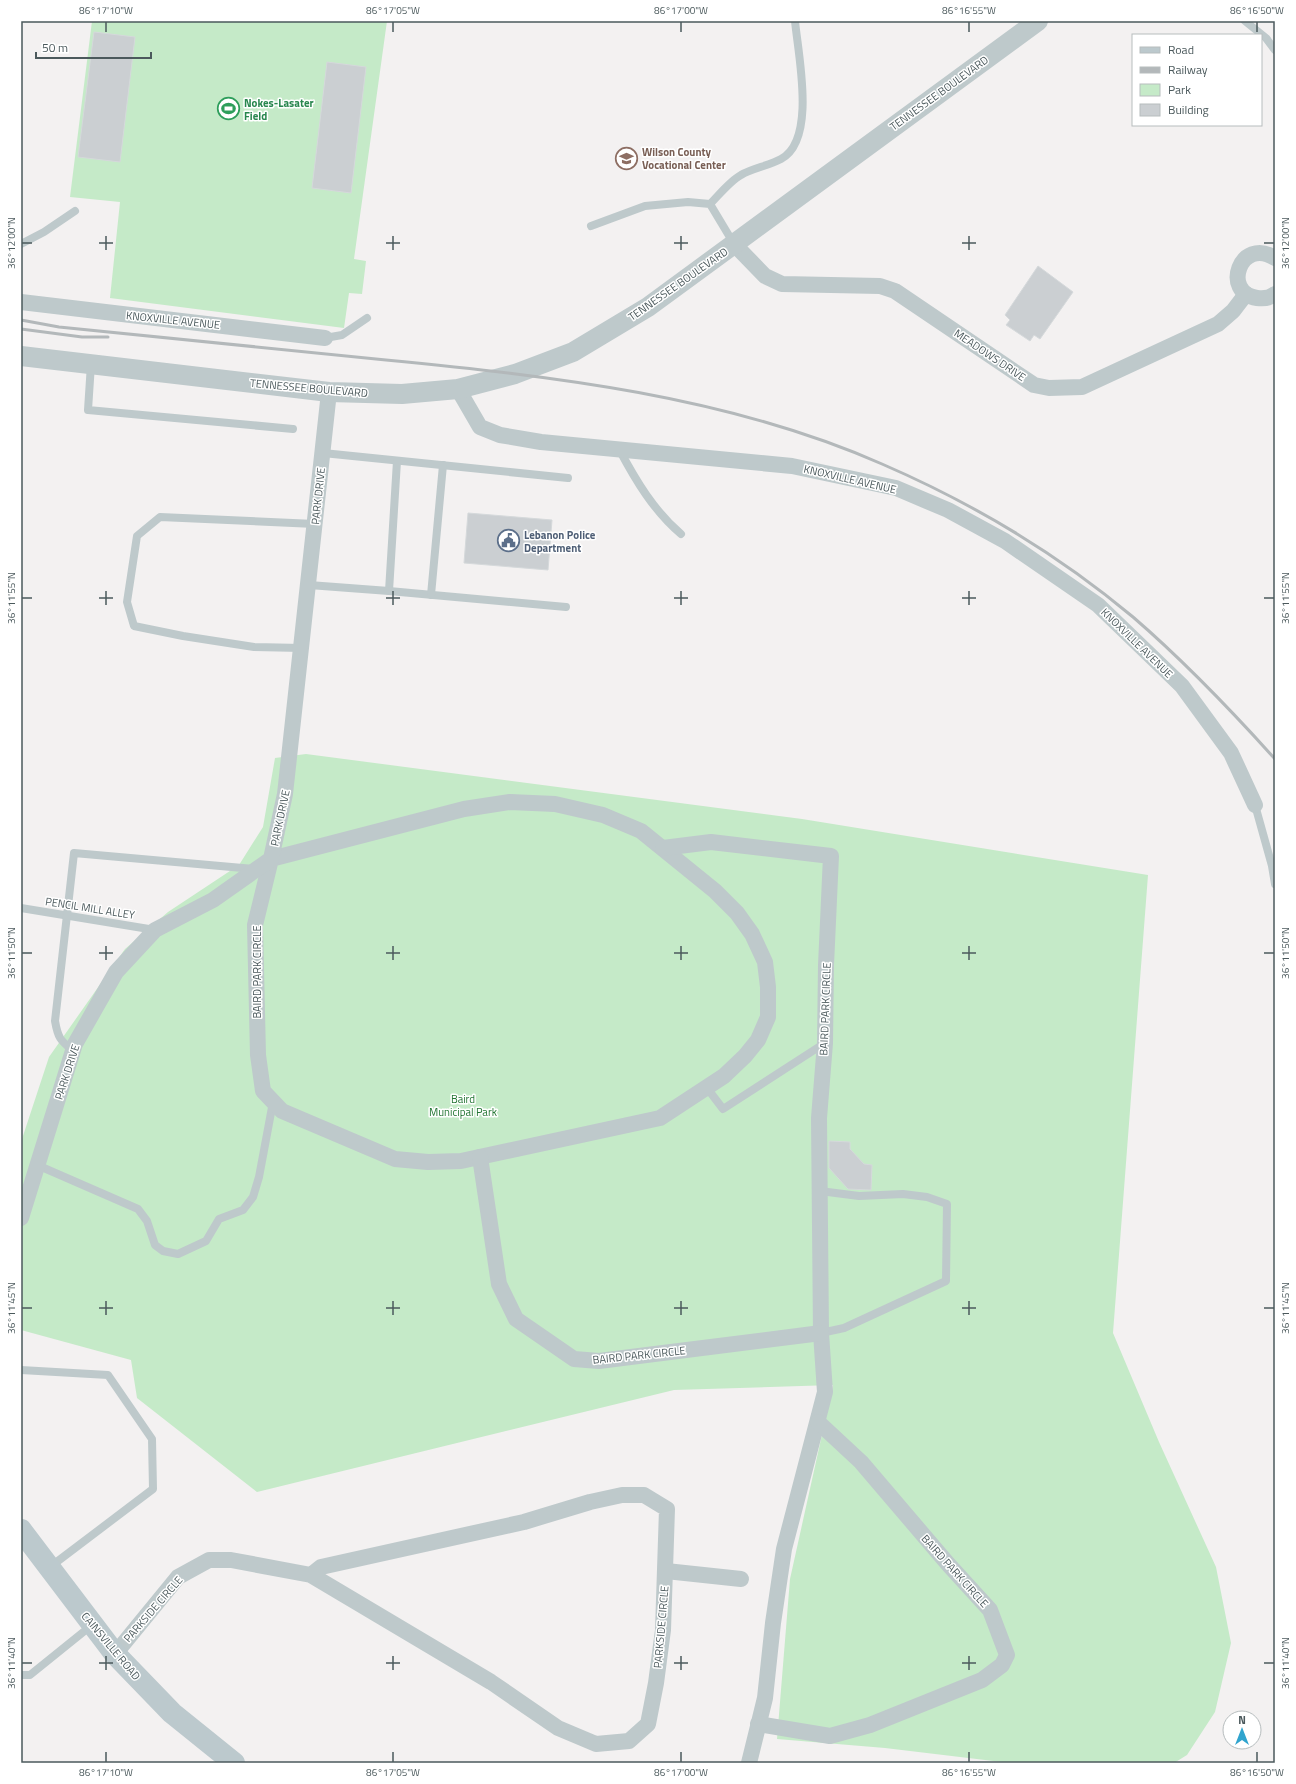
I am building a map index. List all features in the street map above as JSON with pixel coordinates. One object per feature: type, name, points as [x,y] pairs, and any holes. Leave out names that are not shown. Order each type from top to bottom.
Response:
[{"type":"main road","name":"CAINSVILLE ROAD","points":[[26,1540],[49,1567],[115,1654],[172,1713],[234,1763]]},
{"type":"street","name":"TENNESSEE BOULEVARD","points":[[21,356],[329,392],[402,394],[458,389],[515,374],[573,352],[648,307],[1038,21]]},
{"type":"street","name":"MEADOWS DRIVE","points":[[734,244],[765,276],[782,284],[880,286],[895,291],[1034,385],[1049,388],[1082,387],[1218,324],[1233,311],[1246,294]]},
{"type":"street","points":[[1275,258],[1260,252],[1250,255],[1243,260],[1237,276],[1239,284],[1246,294],[1253,298],[1261,299],[1275,294]]},
{"type":"street","name":"KNOXVILLE AVENUE","points":[[21,302],[325,338]]},
{"type":"street","name":"KNOXVILLE AVENUE","points":[[458,389],[480,427],[500,435],[542,442],[792,466],[896,488],[948,510],[1005,541],[1098,605],[1182,686],[1230,753],[1255,805]]},
{"type":"street","name":"PARK DRIVE","points":[[21,1218],[75,1044],[116,972],[155,930],[213,900],[271,859],[285,794],[329,392]]},
{"type":"street","name":"BAIRD PARK CIRCLE","points":[[510,802],[555,804],[604,815],[641,831],[662,848],[715,891],[737,913],[752,934],[765,962],[768,986],[768,1017],[758,1040],[745,1056],[724,1076],[660,1118],[461,1161],[428,1162],[395,1159],[282,1110],[263,1091],[258,1054],[255,925],[271,859],[464,809],[510,802]]},
{"type":"street","name":"BAIRD PARK CIRCLE","points":[[662,848],[711,842],[831,856],[826,964],[825,1043],[819,1118],[821,1333],[825,1392],[784,1549],[773,1623],[765,1698],[749,1763]]},
{"type":"street","name":"BAIRD PARK CIRCLE","points":[[480,1157],[499,1284],[516,1319],[574,1359],[599,1361],[821,1333]]},
{"type":"street","name":"BAIRD PARK CIRCLE","points":[[758,1724],[830,1736],[870,1725],[982,1680],[1002,1665],[1007,1655],[990,1610],[948,1564],[861,1462],[818,1422]]},
{"type":"street","name":"PARKSIDE CIRCLE","points":[[115,1654],[178,1577],[209,1560],[231,1560],[311,1575],[490,1682],[558,1728],[596,1744],[629,1741],[648,1724],[656,1683],[663,1630],[667,1509],[644,1495],[622,1495],[590,1502],[524,1522],[321,1567],[311,1575]]},
{"type":"street","points":[[666,1571],[741,1580]]},
{"type":"lane","points":[[591,226],[645,206],[688,202],[710,204],[740,176],[782,159],[792,148],[801,130],[803,100],[795,21]]},
{"type":"lane","points":[[1245,21],[1261,34]]},
{"type":"lane","points":[[1262,35],[1275,50]]},
{"type":"lane","points":[[710,204],[734,244]]},
{"type":"lane","points":[[21,244],[44,232],[75,211]]},
{"type":"lane","points":[[325,338],[342,335],[367,318]]},
{"type":"lane","points":[[91,364],[88,410],[293,429]]},
{"type":"lane","points":[[619,449],[637,483],[666,521],[681,534]]},
{"type":"lane","points":[[323,453],[568,478]]},
{"type":"lane","points":[[389,591],[397,461]]},
{"type":"lane","points":[[431,595],[443,465]]},
{"type":"lane","points":[[302,648],[254,647],[183,636],[134,626],[127,602],[137,536],[160,517],[315,524]]},
{"type":"lane","points":[[309,585],[566,607]]},
{"type":"lane","points":[[1255,805],[1272,866],[1275,884]]},
{"type":"lane","points":[[73,1051],[61,1041],[57,1034],[55,1021],[74,853],[256,869]]},
{"type":"lane","name":"PENCIL MILL ALLEY","points":[[21,908],[155,930]]},
{"type":"lane","points":[[707,1088],[723,1109],[825,1043]]},
{"type":"lane","points":[[38,1165],[138,1210],[147,1221],[155,1245],[163,1251],[178,1254],[206,1241],[219,1219],[243,1210],[253,1197],[259,1177],[273,1102]]},
{"type":"lane","points":[[820,1191],[859,1196],[903,1194],[927,1198],[947,1204],[946,1281],[844,1328],[821,1333]]},
{"type":"lane","points":[[21,1370],[108,1375],[152,1439],[153,1489],[49,1567]]},
{"type":"lane","points":[[21,1675],[30,1675],[92,1624]]},
{"type":"green space","name":"Nokes-Lasater Field","points":[[92,21],[387,21],[354,259],[366,261],[362,294],[349,293],[344,328],[110,298],[120,202],[70,197]]},
{"type":"green space","name":"Baird Municipal Park","points":[[306,754],[802,819],[1148,875],[1113,1333],[1159,1442],[1216,1567],[1231,1643],[1215,1712],[1187,1755],[1174,1763],[1010,1763],[885,1748],[777,1739],[790,1579],[833,1385],[674,1390],[257,1492],[137,1398],[131,1360],[21,1330],[21,1142],[49,1057],[125,949],[168,912],[239,865],[263,827],[275,758]]},
{"type":"building","points":[[94,32],[135,37],[120,162],[78,157]]},
{"type":"building","points":[[327,62],[366,67],[351,193],[312,188]]},
{"type":"building","points":[[1038,266],[1073,292],[1040,339],[1034,335],[1030,341],[1006,325],[1010,320],[1005,315]]},
{"type":"building","name":"Lebanon Police Department","points":[[468,513],[552,520],[548,570],[464,563]]},
{"type":"building","points":[[829,1141],[850,1142],[850,1149],[864,1164],[872,1165],[871,1190],[848,1189],[829,1168]]},
{"type":"railway","points":[[21,320],[59,327],[449,366],[575,382],[638,392],[701,405],[763,421],[823,441],[882,464],[949,496],[1013,532],[1075,572],[1133,617],[1170,651],[1224,704],[1275,759]]},
{"type":"railway","points":[[21,329],[82,337],[108,337]]},
{"type":"place","name":"Nokes-Lasater Field","points":[[228,109]]},
{"type":"place","name":"Wilson County Vocational Center","points":[[626,158]]},
{"type":"place","name":"Lebanon Police Department","points":[[508,541]]}]
